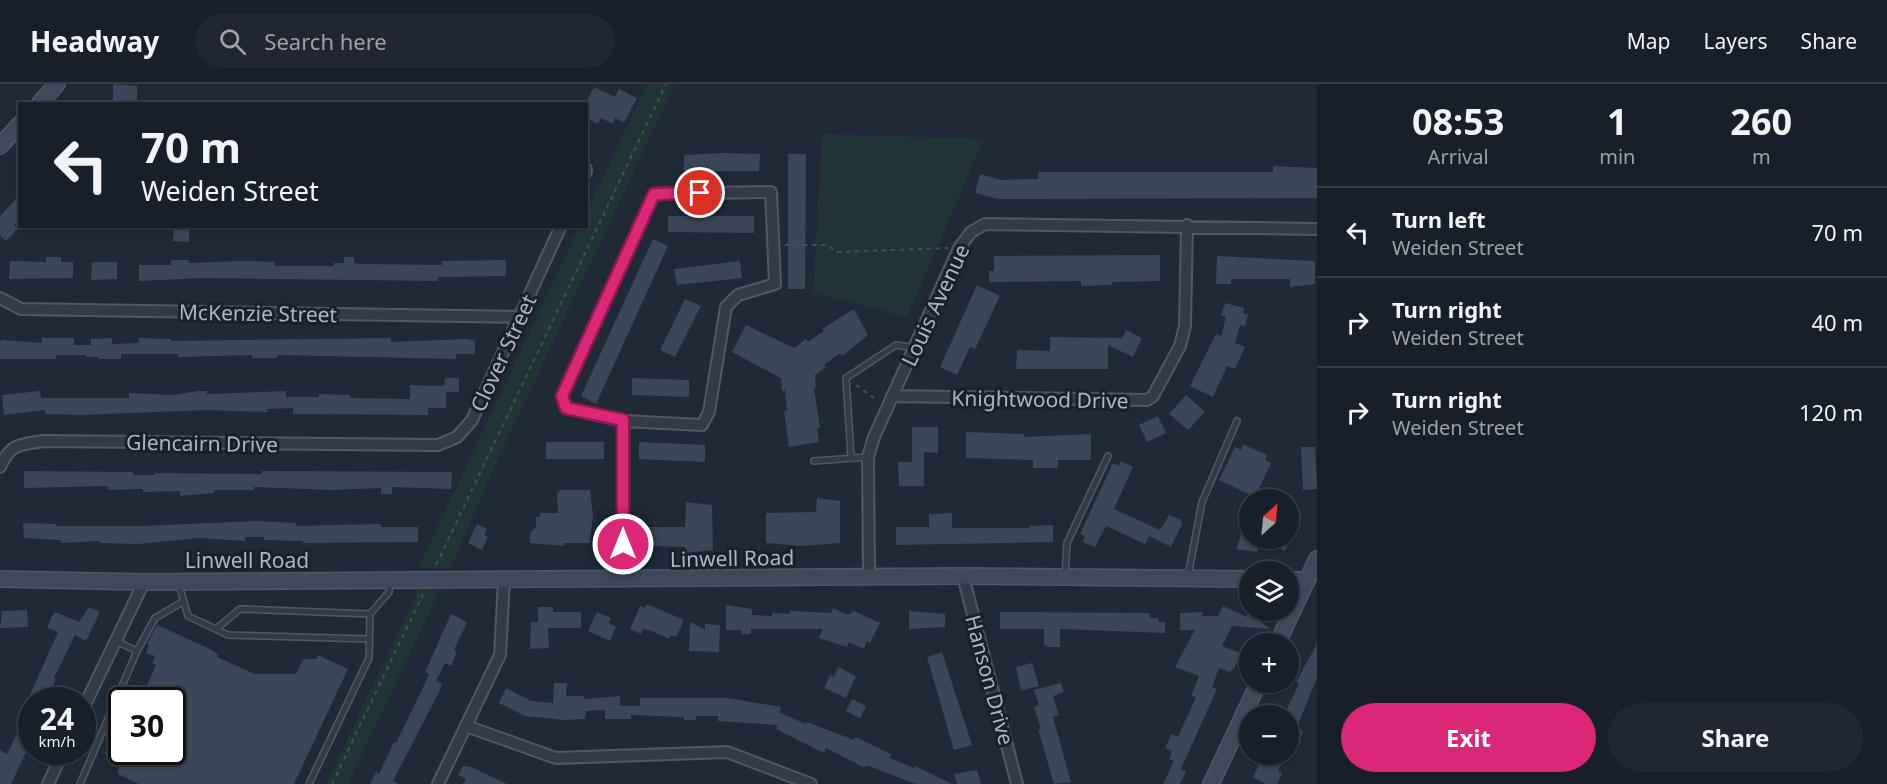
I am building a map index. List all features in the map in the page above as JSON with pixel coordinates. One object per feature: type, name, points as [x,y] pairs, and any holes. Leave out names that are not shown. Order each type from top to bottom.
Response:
[{"type":"main road","points":[[41,102],[57,84]]},
{"type":"main road","points":[[0,146],[18,126]]},
{"type":"main road","points":[[1283,633],[1312,580],[1317,559]]},
{"type":"main road","name":"Linwell Road","points":[[0,579],[178,582],[963,576],[1239,579]]},
{"type":"main road","points":[[1211,784],[1254,693]]},
{"type":"street","points":[[771,192],[775,284],[738,295],[726,307],[709,412],[702,425],[623,420],[566,408],[562,396],[654,194],[771,192]]},
{"type":"street","name":"Louis Avenue","points":[[869,577],[868,457],[886,407],[915,348],[958,248],[971,232],[986,224],[1187,225],[1317,229]]},
{"type":"street","name":"Knightwood Drive","points":[[892,396],[1147,400],[1153,396],[1180,346],[1187,225]]},
{"type":"street","name":"Clover Street","points":[[416,445],[438,445],[457,437],[472,420],[560,228]]},
{"type":"street","name":"McKenzie Street","points":[[0,298],[21,309],[519,317]]},
{"type":"street","points":[[623,420],[623,580]]},
{"type":"street","name":"Glencairn Drive","points":[[0,467],[6,452],[14,446],[44,441],[416,445]]},
{"type":"street","name":"Hanson Drive","points":[[963,576],[1017,784]]},
{"type":"street","points":[[438,784],[500,655],[504,580]]},
{"type":"street","points":[[94,687],[144,582]]},
{"type":"street","points":[[466,726],[556,758],[727,752],[811,784]]},
{"type":"street","points":[[48,784],[57,765]]},
{"type":"lane","points":[[851,457],[846,378],[896,345],[915,348]]},
{"type":"lane","points":[[1187,579],[1202,502],[1237,421]]},
{"type":"lane","points":[[1065,577],[1067,543],[1107,456]]},
{"type":"lane","points":[[814,461],[868,457]]},
{"type":"lane","points":[[309,784],[369,658],[370,614],[389,592],[390,580]]},
{"type":"lane","points":[[178,582],[188,615],[228,635],[369,639]]},
{"type":"lane","points":[[80,784],[137,651],[156,618],[184,601]]},
{"type":"lane","points":[[216,630],[240,609],[370,614]]},
{"type":"lane","points":[[116,641],[137,651]]},
{"type":"path","points":[[434,570],[470,499],[555,312],[666,84]]},
{"type":"path","points":[[773,246],[827,245],[837,252],[958,248]]},
{"type":"path","points":[[846,378],[886,407]]},
{"type":"path","points":[[332,784],[423,589]]},
{"type":"green space","points":[[647,84],[675,84],[492,472],[451,568],[418,568],[579,228],[588,228],[588,209]]},
{"type":"green space","points":[[822,134],[984,139],[907,317],[813,293]]},
{"type":"green space","points":[[419,588],[440,590],[348,784],[326,784]]},
{"type":"building","points":[[113,84],[137,86],[137,102],[113,102]]},
{"type":"building","points":[[594,87],[615,97],[619,89],[637,98],[624,123],[615,118],[613,124],[601,118],[598,124],[588,119],[588,102],[586,102]]},
{"type":"building","points":[[760,154],[759,171],[684,171],[684,155]]},
{"type":"building","points":[[788,154],[806,154],[805,289],[788,289]]},
{"type":"building","points":[[1273,166],[1317,168],[1317,198],[998,199],[975,193],[980,174],[1002,180],[1038,179],[1038,172],[1273,172]]},
{"type":"building","points":[[18,197],[18,221],[14,225],[18,228],[6,241],[0,235],[0,216]]},
{"type":"building","points":[[668,216],[754,216],[754,233],[668,232]]},
{"type":"building","points":[[174,228],[189,228],[189,242],[173,241]]},
{"type":"building","points":[[653,239],[668,246],[596,404],[581,396]]},
{"type":"building","points":[[1160,255],[1160,281],[1112,282],[1112,285],[1081,286],[1081,281],[989,282],[989,271],[994,271],[994,256]]},
{"type":"building","points":[[1217,256],[1315,261],[1315,284],[1290,287],[1290,279],[1231,279],[1231,284],[1216,284]]},
{"type":"building","points":[[46,257],[61,257],[61,262],[73,262],[73,278],[9,279],[10,261],[46,262]]},
{"type":"building","points":[[344,257],[354,257],[354,263],[361,264],[442,265],[442,261],[506,260],[506,276],[438,277],[438,281],[203,278],[139,281],[139,265],[171,265],[171,260],[189,260],[189,263],[242,261],[275,262],[275,266],[334,266],[334,263],[344,263]]},
{"type":"building","points":[[740,261],[742,278],[677,285],[674,269]]},
{"type":"building","points":[[92,262],[117,262],[117,279],[91,280]]},
{"type":"building","points":[[977,285],[1000,296],[975,349],[970,347],[957,375],[940,367]]},
{"type":"building","points":[[685,299],[701,306],[675,357],[660,350]]},
{"type":"building","points":[[1225,303],[1244,308],[1243,313],[1248,315],[1245,326],[1240,325],[1235,343],[1245,347],[1235,369],[1227,366],[1213,397],[1190,386],[1216,334],[1221,336],[1226,317],[1221,316]]},
{"type":"building","points":[[854,309],[868,335],[842,356],[840,353],[824,365],[826,367],[815,375],[816,388],[814,388],[820,428],[817,428],[819,442],[789,447],[784,411],[787,411],[785,390],[782,391],[781,378],[732,352],[746,325],[794,348],[806,339],[808,342],[824,331],[822,329]]},
{"type":"building","points":[[1126,330],[1142,338],[1133,357],[1108,345],[1108,369],[1016,369],[1017,350],[1050,351],[1050,337],[1122,338]]},
{"type":"building","points":[[42,338],[74,338],[74,345],[91,345],[91,339],[112,338],[112,344],[139,343],[139,338],[171,339],[171,341],[391,338],[391,342],[467,339],[475,341],[475,354],[456,354],[456,359],[277,355],[277,358],[252,358],[252,355],[178,357],[178,354],[121,354],[121,359],[98,359],[98,357],[86,357],[86,355],[56,355],[56,359],[0,359],[2,340],[42,343]]},
{"type":"building","points":[[445,378],[459,378],[459,392],[446,392],[446,408],[428,408],[428,415],[293,414],[293,408],[267,409],[267,412],[207,410],[81,415],[45,414],[45,410],[4,415],[2,395],[40,391],[41,398],[129,398],[129,393],[173,395],[198,391],[207,391],[207,394],[286,391],[286,397],[319,397],[319,394],[350,395],[350,398],[410,399],[410,385],[444,386]]},
{"type":"building","points":[[632,378],[689,380],[689,397],[632,395]]},
{"type":"building","points":[[1186,395],[1205,412],[1188,430],[1169,414]]},
{"type":"building","points":[[1158,416],[1166,433],[1147,442],[1139,425]]},
{"type":"building","points":[[912,427],[938,427],[938,453],[924,452],[924,486],[899,486],[898,462],[912,462]]},
{"type":"building","points":[[966,432],[1024,434],[1024,437],[1091,434],[1091,460],[1058,460],[1058,468],[1033,468],[1033,460],[966,458]]},
{"type":"building","points":[[546,442],[604,442],[604,459],[546,459]]},
{"type":"building","points":[[639,442],[705,445],[705,462],[639,459]]},
{"type":"building","points":[[1243,444],[1267,455],[1265,460],[1271,463],[1259,489],[1239,489],[1219,480],[1235,447],[1241,450]]},
{"type":"building","points":[[1301,447],[1315,447],[1317,489],[1303,490]]},
{"type":"building","points":[[1121,461],[1133,467],[1114,509],[1160,530],[1169,515],[1181,520],[1182,524],[1171,547],[1149,536],[1145,544],[1106,526],[1095,547],[1083,542],[1085,536],[1080,534],[1113,463],[1119,466]]},
{"type":"building","points":[[24,471],[133,472],[133,475],[154,475],[154,473],[262,474],[262,471],[452,472],[451,489],[392,487],[392,494],[381,494],[381,488],[332,490],[254,487],[254,490],[214,490],[214,493],[180,496],[180,491],[108,490],[108,486],[24,488]]},
{"type":"building","points":[[560,490],[590,490],[593,515],[590,543],[564,543],[564,546],[530,543],[530,533],[536,527],[536,517],[540,517],[540,513],[558,513],[557,493]]},
{"type":"building","points":[[817,498],[840,501],[840,543],[802,546],[766,543],[766,513],[816,512]]},
{"type":"building","points":[[686,502],[712,505],[713,550],[687,553],[685,547],[647,546],[647,527],[685,527]]},
{"type":"building","points":[[952,513],[952,528],[1029,528],[1029,526],[1053,525],[1053,542],[896,545],[896,527],[929,527],[929,514]]},
{"type":"building","points":[[258,521],[296,523],[296,526],[381,524],[381,527],[418,527],[418,542],[303,543],[303,541],[245,537],[245,541],[199,538],[138,544],[100,543],[100,541],[61,543],[61,540],[24,538],[23,523],[56,524],[56,526],[143,526]]},
{"type":"building","points":[[477,524],[487,529],[484,535],[488,537],[482,550],[468,543]]},
{"type":"building","points":[[1239,540],[1239,549],[1258,549],[1257,552],[1236,549]]},
{"type":"building","points":[[647,604],[684,620],[676,637],[671,635],[669,639],[652,631],[643,629],[641,634],[630,629],[640,606],[645,608]]},
{"type":"building","points":[[726,605],[752,609],[752,615],[772,616],[772,613],[790,614],[790,611],[831,613],[833,608],[848,615],[854,611],[880,623],[870,643],[867,641],[864,649],[849,642],[847,647],[819,638],[823,629],[751,629],[751,634],[741,634],[741,630],[726,630]]},
{"type":"building","points":[[1223,606],[1239,613],[1239,621],[1263,621],[1263,624],[1271,629],[1232,626],[1222,646],[1239,653],[1235,667],[1230,672],[1219,668],[1212,687],[1217,689],[1181,769],[1186,772],[1180,784],[1163,784],[1174,761],[1169,759],[1172,751],[1165,748],[1172,734],[1178,737],[1196,697],[1191,696],[1199,676],[1175,667],[1195,630],[1180,630],[1180,613],[1203,612],[1202,616],[1218,616]]},
{"type":"building","points":[[89,607],[100,612],[86,641],[75,635],[54,678],[56,679],[52,687],[33,687],[58,632],[47,628],[52,616],[55,612],[79,622]]},
{"type":"building","points":[[538,607],[553,607],[553,612],[581,612],[581,628],[548,628],[549,648],[530,649],[531,622],[538,622]]},
{"type":"building","points":[[27,610],[28,627],[0,628],[2,611]]},
{"type":"building","points":[[909,611],[945,614],[945,627],[909,629]]},
{"type":"building","points":[[597,612],[611,618],[609,623],[616,627],[610,641],[588,631]]},
{"type":"building","points":[[1000,612],[1149,613],[1150,618],[1158,618],[1159,622],[1165,622],[1165,633],[1060,629],[1060,647],[1050,647],[1044,645],[1044,629],[1000,629]]},
{"type":"building","points":[[451,614],[467,622],[454,650],[457,652],[451,666],[445,663],[436,681],[442,684],[438,694],[393,781],[399,784],[370,784],[376,772],[379,774],[420,694],[429,674],[425,672]]},
{"type":"building","points":[[690,622],[705,630],[705,624],[720,625],[719,652],[689,651]]},
{"type":"building","points":[[157,625],[210,649],[218,654],[217,657],[255,674],[296,674],[303,659],[316,659],[318,655],[348,669],[294,784],[139,784],[118,774],[119,765],[186,765],[186,687],[146,687],[156,665],[152,663],[155,656],[146,653],[149,645],[147,644]]},
{"type":"building","points":[[1317,644],[1317,678],[1299,722],[1299,705],[1289,705],[1295,693],[1299,693],[1299,677]]},
{"type":"building","points":[[942,652],[972,745],[954,750],[927,657]]},
{"type":"building","points":[[1032,663],[1039,686],[1021,691],[1016,667]]},
{"type":"building","points":[[838,667],[856,676],[846,698],[824,688],[830,675],[834,677]]},
{"type":"building","points":[[554,683],[567,683],[566,696],[584,696],[584,699],[620,696],[620,706],[640,706],[640,698],[727,698],[781,707],[780,713],[854,740],[856,737],[891,754],[890,758],[914,768],[915,766],[952,784],[916,784],[869,766],[863,767],[826,748],[824,753],[776,729],[778,725],[718,721],[718,716],[696,716],[696,720],[684,720],[684,717],[631,715],[631,719],[605,719],[605,710],[586,711],[585,719],[564,720],[525,716],[499,703],[506,688],[531,701],[553,703]]},
{"type":"building","points":[[1061,683],[1064,692],[1053,696],[1059,715],[1053,717],[1071,782],[1054,784],[1038,729],[1041,729],[1034,707],[1039,705],[1034,690]]},
{"type":"building","points":[[852,699],[866,706],[860,718],[846,711]]},
{"type":"building","points":[[1299,730],[1303,732],[1299,742]]},
{"type":"building","points":[[18,732],[18,765],[20,765],[11,784],[0,784],[0,750],[7,754]]},
{"type":"building","points":[[1259,765],[1281,765],[1278,771],[1282,773],[1277,784],[1266,784],[1253,777]]},
{"type":"building","points":[[463,766],[471,767],[507,784],[463,784],[466,779],[458,775]]},
{"type":"building","points":[[977,770],[981,784],[957,784],[954,774]]},
{"type":"route","points":[[623,544],[623,420],[566,408],[562,396],[654,194],[700,193]]}]
